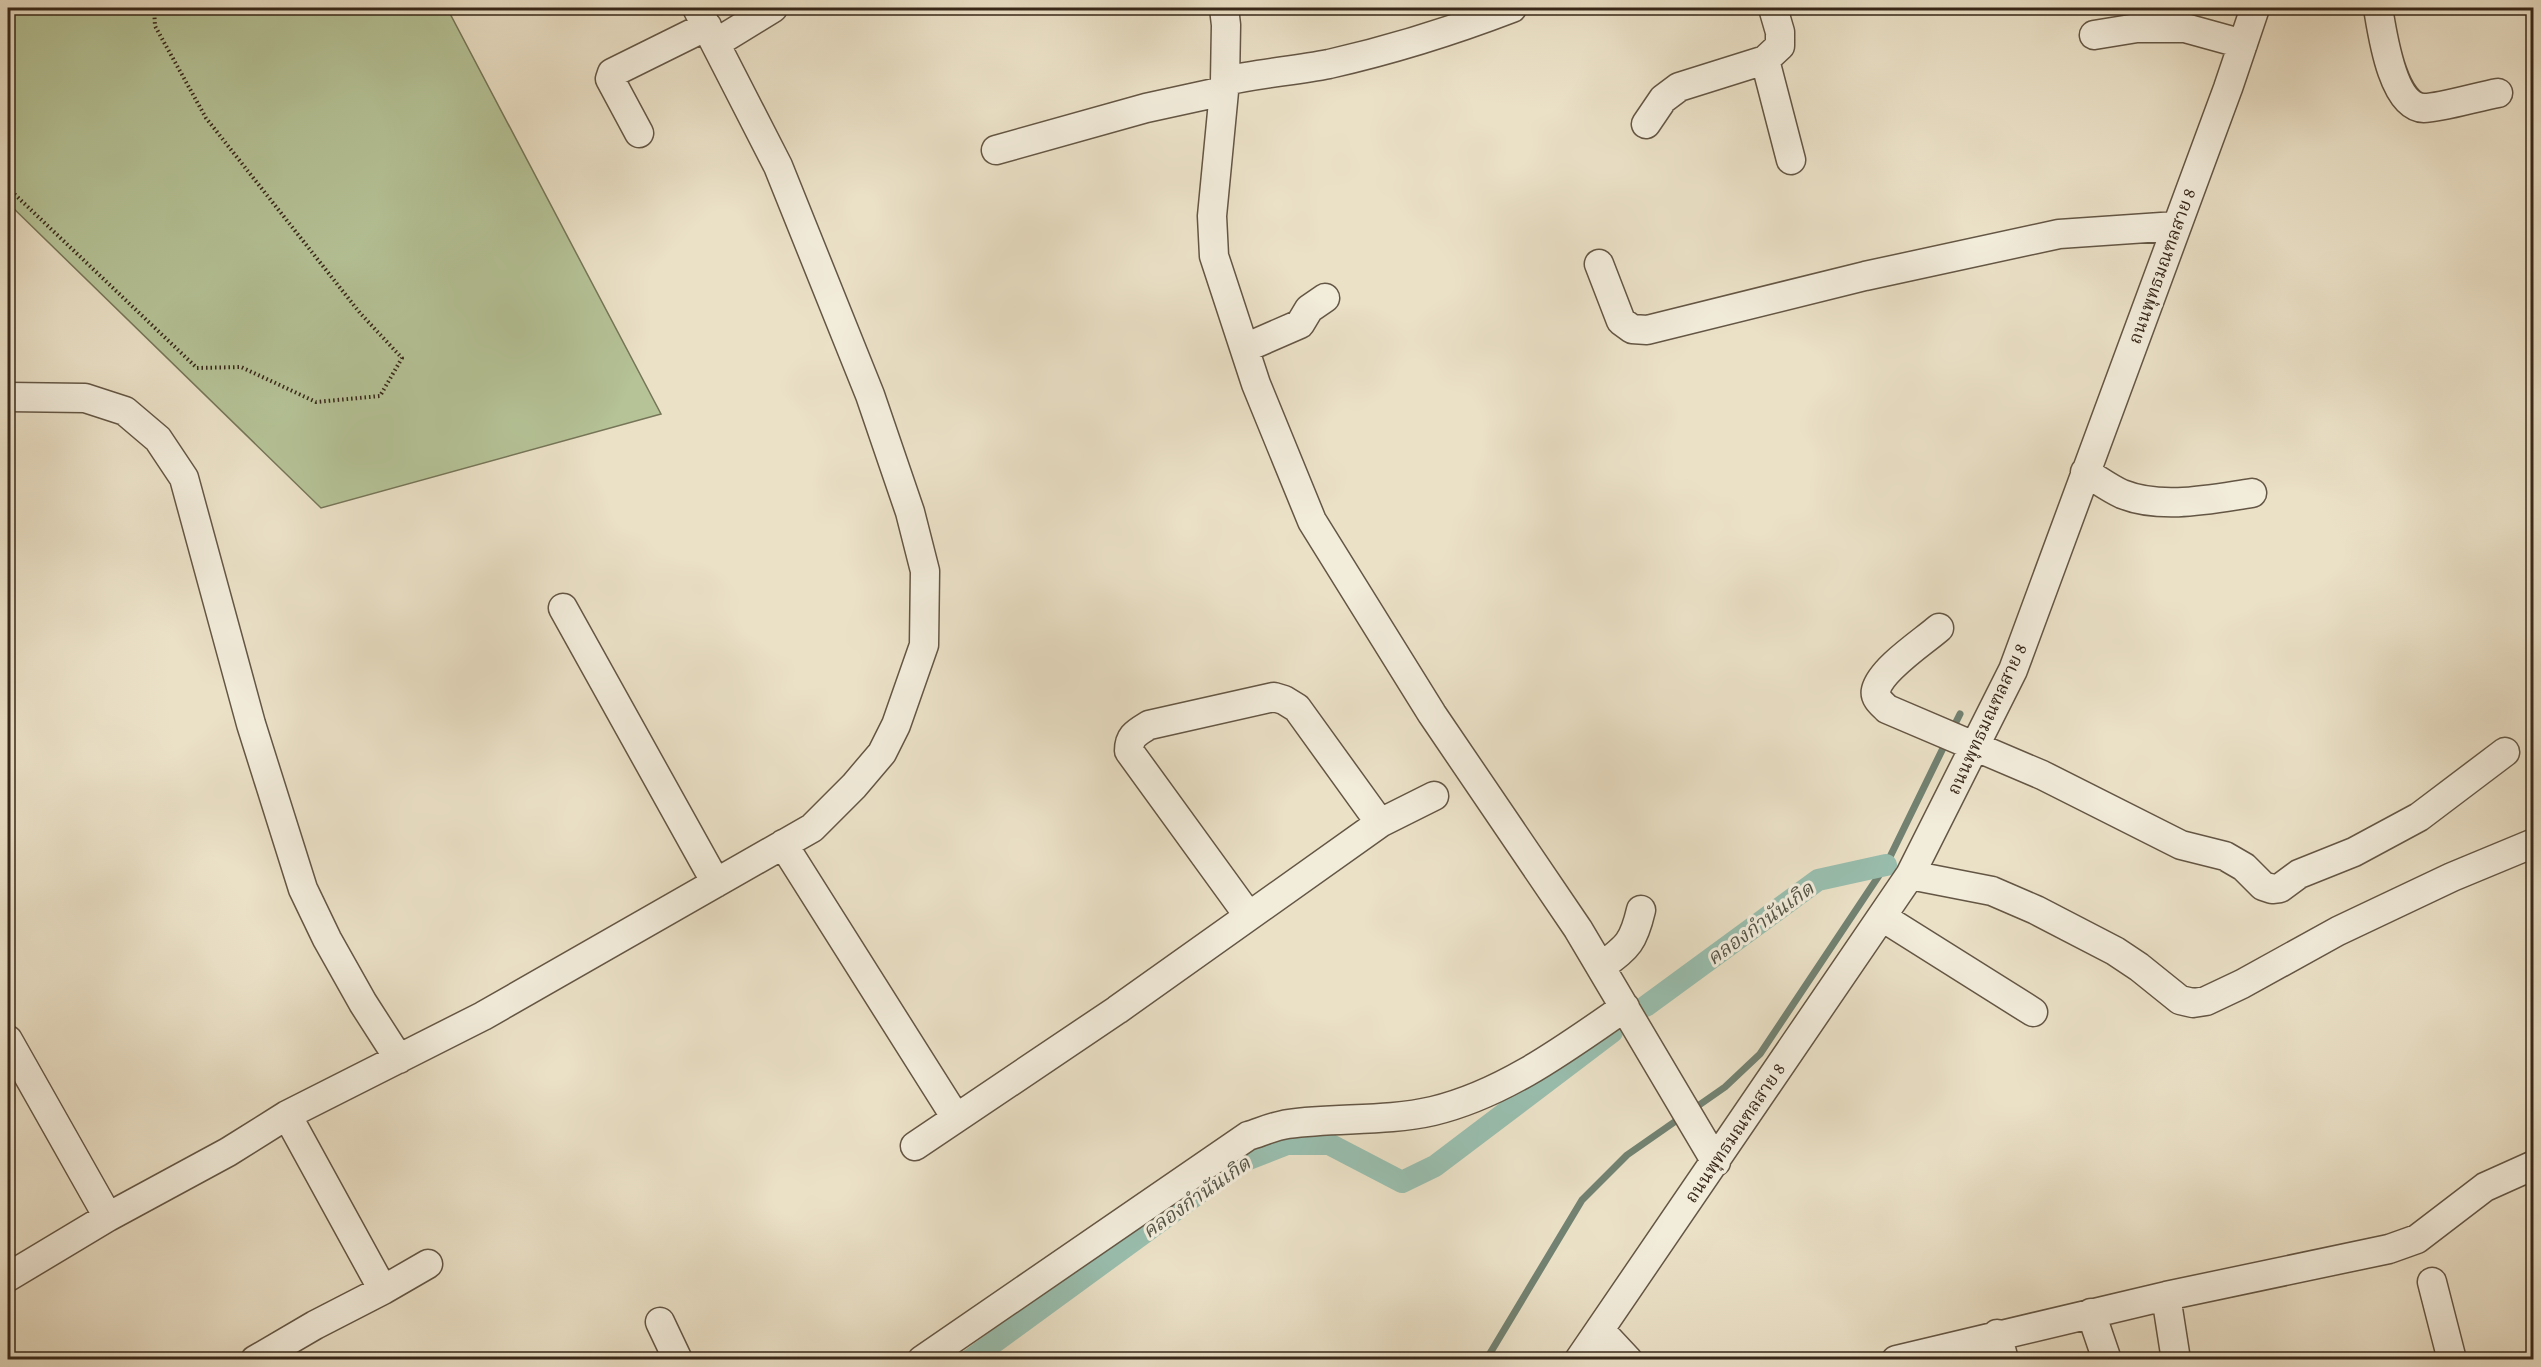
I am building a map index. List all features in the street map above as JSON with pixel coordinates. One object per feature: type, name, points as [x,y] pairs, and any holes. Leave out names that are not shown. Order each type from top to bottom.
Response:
[{"type":"street","points":[[639,133],[610,79],[612,73],[707,26],[773,8]]},
{"type":"street","points":[[1224,8],[1225,86],[1212,216],[1214,256],[1256,384],[1312,521],[1432,714],[1578,929],[1716,1162]]},
{"type":"street","points":[[996,150],[1225,86],[1251,75],[1327,64],[1419,41],[1512,8]]},
{"type":"street","points":[[1647,124],[1663,99],[1679,87],[1765,60],[1780,45],[1780,32],[1773,8]]},
{"type":"street","name":"ถนนพุทธมณฑลสาย 8","points":[[1579,1359],[1716,1162],[1910,875],[1975,748],[2013,670],[2255,8]]},
{"type":"street","points":[[2378,8],[2389,66],[2409,102],[2423,108],[2498,93]]},
{"type":"street","points":[[8,1277],[108,1217],[228,1152],[287,1115],[483,1016],[812,828],[855,786],[882,753],[896,725],[924,645],[925,571],[910,512],[870,395],[778,166],[707,26]]},
{"type":"street","points":[[2094,35],[2138,28],[2185,28],[2242,44]]},
{"type":"street","points":[[1765,60],[1791,160]]},
{"type":"street","points":[[1599,264],[1621,321],[1632,329],[1647,330],[1865,276],[2059,234],[2176,226]]},
{"type":"street","points":[[1245,348],[1300,324],[1309,309],[1325,298]]},
{"type":"street","points":[[8,397],[84,398],[125,411],[158,439],[184,478],[251,724],[303,889],[327,939],[363,1003],[399,1059]]},
{"type":"street","points":[[2085,472],[2123,494],[2155,500],[2187,503],[2252,493]]},
{"type":"street","points":[[563,608],[716,882]]},
{"type":"street","points":[[1939,628],[1885,674],[1876,691],[1877,699],[1887,709],[2042,775],[2181,845],[2225,856],[2244,867],[2263,886],[2272,889],[2280,888],[2299,874],[2354,852],[2419,817],[2505,752]]},
{"type":"street","points":[[1248,915],[1129,751],[1134,734],[1149,725],[1274,697],[1284,700],[1297,708],[1380,823]]},
{"type":"street","points":[[915,1146],[1117,1010],[1380,823],[1434,795]]},
{"type":"street","points":[[783,844],[956,1118]]},
{"type":"street","points":[[1910,875],[1992,891],[2036,910],[2115,951],[2180,1000],[2193,1004],[2206,1001],[2242,984],[2338,930],[2533,844]]},
{"type":"street","points":[[1601,967],[1633,939],[1641,910]]},
{"type":"street","points":[[1882,917],[2033,1012]]},
{"type":"street","points":[[922,1359],[1248,1136],[1285,1124],[1433,1111],[1474,1098],[1550,1059],[1625,1007]]},
{"type":"street","points":[[8,1040],[108,1217]]},
{"type":"street","points":[[287,1115],[383,1290]]},
{"type":"street","points":[[1896,1359],[2001,1347],[2091,1313],[2389,1250],[2417,1239],[2485,1187],[2534,1165]]},
{"type":"street","points":[[255,1359],[428,1264]]},
{"type":"street","points":[[2432,1282],[2452,1359]]},
{"type":"street","points":[[2166,1296],[2176,1359]]},
{"type":"street","points":[[2091,1313],[2107,1359]]},
{"type":"street","points":[[660,1322],[678,1359]]},
{"type":"street","points":[[1600,1330],[1628,1359]]},
{"type":"path","points":[[8,188],[196,368],[241,368],[316,402],[380,396],[402,358],[360,314],[206,118],[155,26],[154,8]]},
{"type":"green space","points":[[8,8],[447,8],[661,414],[321,508],[8,203]]},
{"type":"waterway","points":[[1952,730],[1960,714]]},
{"type":"waterway","points":[[1692,1110],[1725,1087],[1760,1054],[1886,865],[1947,740]]},
{"type":"waterway","name":"คลองกำนันเกิด","points":[[1646,1006],[1818,880],[1886,865]]},
{"type":"waterway","name":"คลองกำนันเกิด","points":[[970,1360],[1241,1162],[1287,1144],[1329,1144],[1402,1182],[1435,1166],[1612,1032]]},
{"type":"waterway","points":[[1486,1360],[1582,1200],[1627,1155],[1683,1116]]}]
